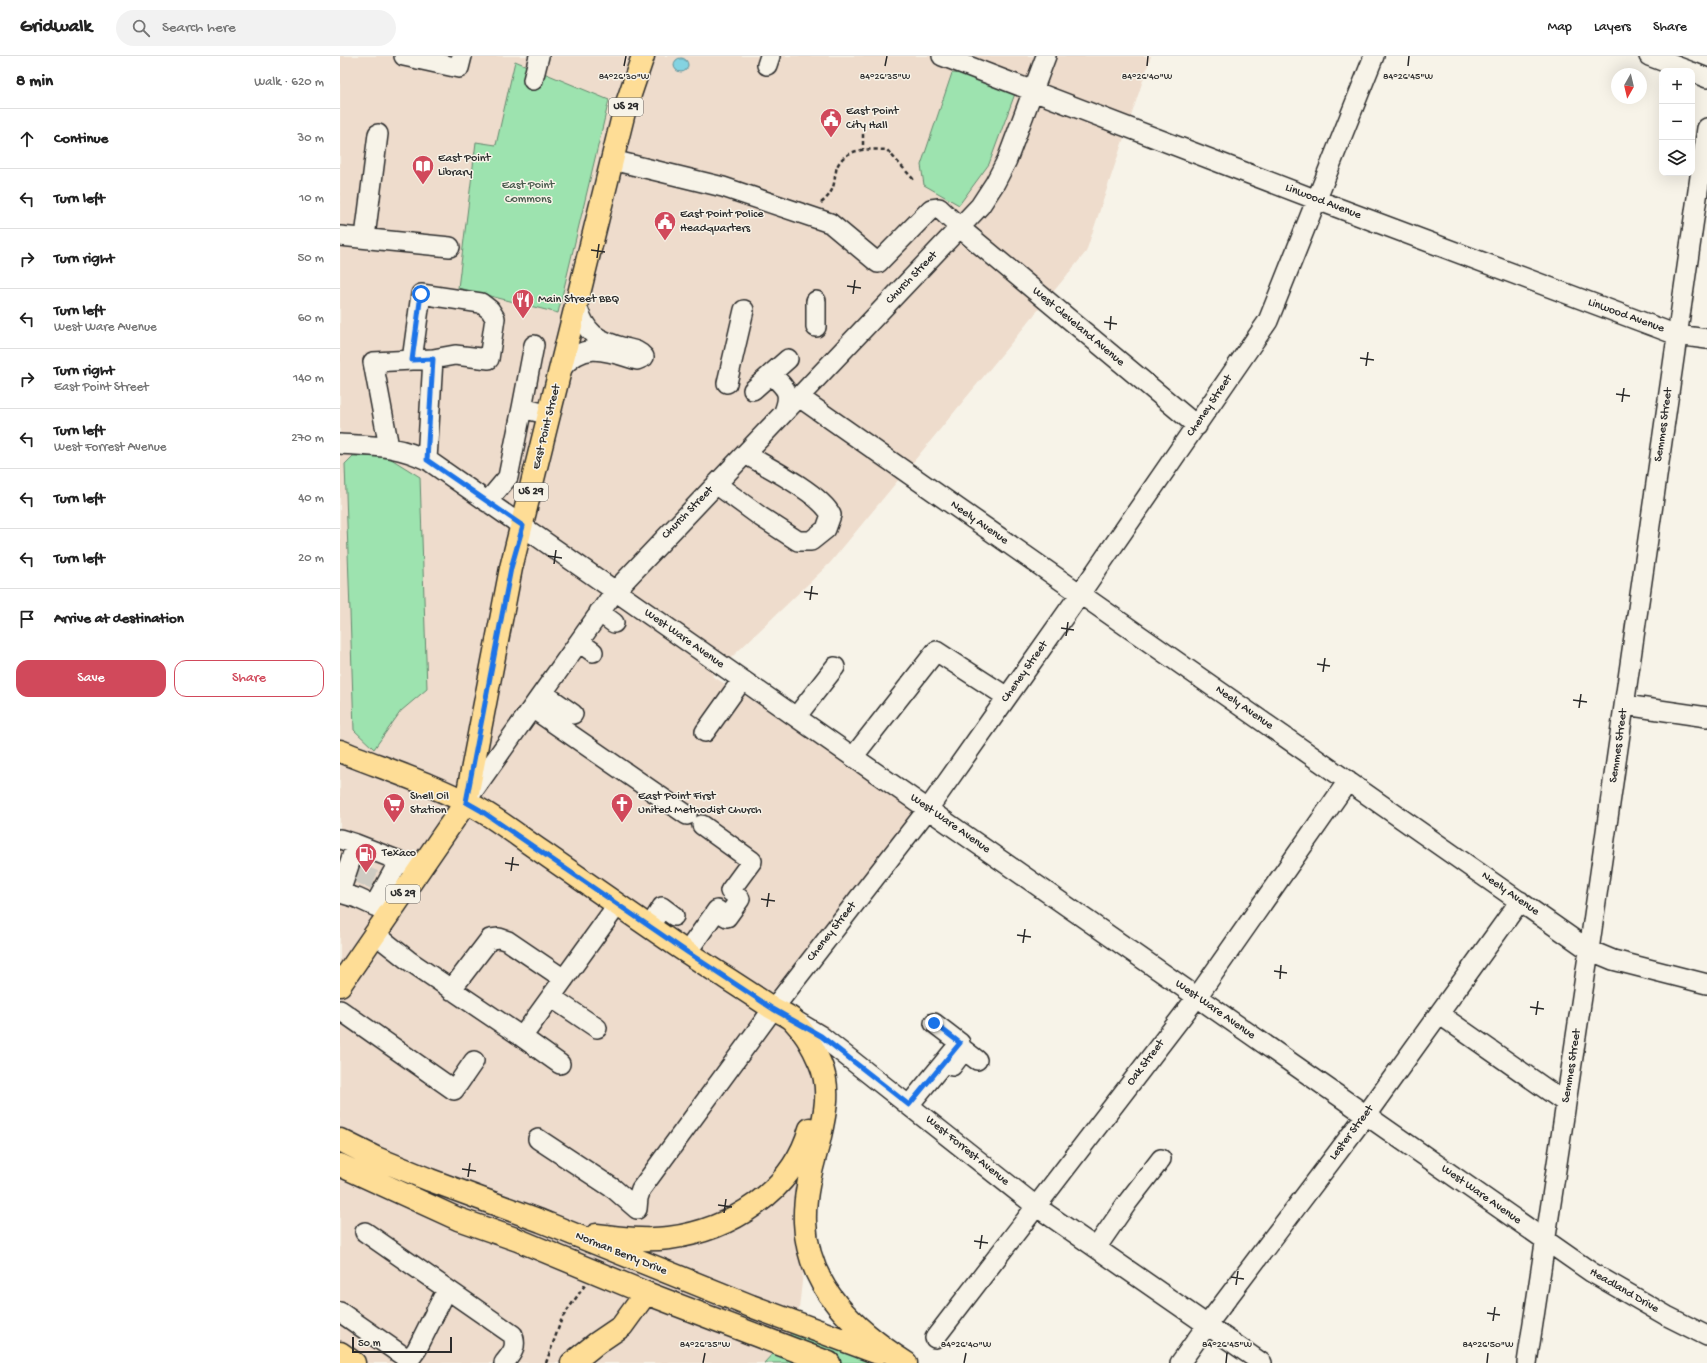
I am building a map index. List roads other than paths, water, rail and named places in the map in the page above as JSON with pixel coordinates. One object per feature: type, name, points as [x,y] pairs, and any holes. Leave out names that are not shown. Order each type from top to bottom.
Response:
[{"type":"main road","name":"East Point Street","points":[[466,802],[511,568],[523,526],[624,112],[643,56]]},
{"type":"main road","name":"West Forrest Avenue","points":[[340,752],[397,773],[466,802],[480,810],[687,952],[773,1009],[792,1019]]},
{"type":"main road","name":"Church Street","points":[[340,985],[349,961],[375,934],[382,910],[420,869],[466,802]]},
{"type":"main road","points":[[565,1232],[636,1239],[667,1238],[686,1235],[705,1230],[745,1212],[781,1182],[798,1160],[805,1144],[812,1120],[814,1099],[807,1067],[792,1036],[773,1009]]},
{"type":"main road","points":[[792,1019],[820,1061],[826,1086],[824,1121],[806,1201],[804,1220],[810,1259],[817,1276],[830,1297],[844,1314],[862,1332],[904,1363]]},
{"type":"main road","name":"Norman Berry Drive","points":[[340,1140],[376,1158],[403,1169],[541,1221],[751,1306],[904,1363]]},
{"type":"main road","points":[[340,1165],[458,1219],[525,1243],[646,1293],[829,1363]]},
{"type":"main road","points":[[572,1363],[597,1343],[622,1326],[646,1293]]},
{"type":"main road","points":[[340,1353],[354,1363]]},
{"type":"street","points":[[404,56],[460,62]]},
{"type":"street","points":[[533,80],[539,56]]},
{"type":"street","name":"Church Street","points":[[466,802],[543,693],[586,647],[607,618],[614,591],[980,206],[995,183],[1007,160],[1046,56]]},
{"type":"street","name":"Cheney Street","points":[[538,1139],[614,1189],[638,1209],[638,1198],[641,1189],[773,1009],[786,982],[830,924],[928,809],[1080,594],[1268,321],[1374,56]]},
{"type":"street","points":[[1649,56],[1681,68]]},
{"type":"street","name":"Linwood Avenue","points":[[945,57],[1032,92],[1317,200],[1677,334],[1707,339]]},
{"type":"street","points":[[1695,73],[1707,78]]},
{"type":"street","name":"Semmes Street","points":[[1527,1363],[1625,705],[1707,128]]},
{"type":"street","points":[[365,237],[378,134]]},
{"type":"street","name":"West Cleveland Avenue","points":[[612,160],[723,187],[830,223],[878,263],[931,209],[939,208],[960,228],[1196,426]]},
{"type":"street","points":[[340,236],[365,237],[450,247]]},
{"type":"street","points":[[389,447],[373,362],[433,359],[456,355],[488,359],[495,318],[490,310],[481,303],[421,294],[412,360]]},
{"type":"street","points":[[816,300],[816,327]]},
{"type":"street","points":[[561,369],[569,360],[580,353],[591,350],[604,351],[637,360],[644,357],[639,351],[606,343],[592,334],[582,321],[577,306]]},
{"type":"street","points":[[727,383],[744,310]]},
{"type":"street","points":[[488,502],[508,477],[534,346]]},
{"type":"street","points":[[427,460],[433,359]]},
{"type":"street","points":[[780,367],[799,383],[812,382]]},
{"type":"street","points":[[753,390],[780,367]]},
{"type":"street","points":[[780,367],[788,396],[784,412]]},
{"type":"street","name":"Neely Avenue","points":[[799,397],[1589,950],[1613,960],[1707,984]]},
{"type":"street","points":[[522,408],[550,414]]},
{"type":"street","name":"West Ware Avenue","points":[[340,444],[389,447],[414,453],[427,460],[1545,1240]]},
{"type":"street","points":[[716,484],[761,517],[798,541],[811,540],[826,529],[831,514],[828,508],[814,495],[745,454]]},
{"type":"street","points":[[853,757],[936,651],[1007,697]]},
{"type":"street","points":[[796,718],[835,667]]},
{"type":"street","points":[[705,732],[742,680]]},
{"type":"street","points":[[543,693],[573,714]]},
{"type":"street","points":[[1625,705],[1707,717]]},
{"type":"street","points":[[532,708],[752,861],[730,891],[740,898],[727,917],[717,910],[687,952]]},
{"type":"street","name":"Oak Street","points":[[935,1338],[1197,997],[1348,781]]},
{"type":"street","points":[[348,842],[373,857],[399,861],[420,869]]},
{"type":"street","points":[[348,842],[350,892],[382,910],[399,861]]},
{"type":"street","name":"Lester Street","points":[[1180,1363],[1366,1115],[1520,901]]},
{"type":"street","points":[[522,1037],[618,904]]},
{"type":"street","points":[[650,926],[662,907],[674,916]]},
{"type":"street","points":[[375,934],[408,960],[560,1064]]},
{"type":"street","points":[[452,990],[490,939],[499,938],[508,941],[564,979]]},
{"type":"street","points":[[551,997],[597,1028]]},
{"type":"street","points":[[340,1010],[454,1090],[474,1061]]},
{"type":"street","points":[[1439,1014],[1566,1103]]},
{"type":"street","name":"West Forrest Avenue","points":[[792,1019],[821,1036],[1037,1207],[1262,1363]]},
{"type":"street","points":[[913,1108],[960,1043],[934,1023]]},
{"type":"street","points":[[913,1108],[964,1050],[977,1060]]},
{"type":"street","points":[[1096,1248],[1127,1202],[1161,1159]]},
{"type":"street","points":[[365,1232],[514,1335],[516,1342],[515,1348],[504,1363]]},
{"type":"street","name":"Headland Drive","points":[[1545,1240],[1591,1272],[1667,1316],[1707,1336]]},
{"type":"street","points":[[340,1312],[408,1361],[417,1349],[447,1289]]},
{"type":"water","points":[[678,58],[684,58],[688,62],[688,68],[684,72],[678,72],[674,68],[674,62]]},
{"type":"tunnel","points":[[362,885],[371,864]]},
{"type":"place","name":"East Point City Hall","points":[[831,138]]},
{"type":"place","name":"East Point Library","points":[[423,186]]},
{"type":"place","name":"East Point Police Headquarters","points":[[665,242]]},
{"type":"place","name":"Main Street BBQ","points":[[523,320]]},
{"type":"place","name":"Shell Oil Station","points":[[394,824]]},
{"type":"place","name":"East Point First United Methodist Church","points":[[622,824]]},
{"type":"place","name":"Texaco","points":[[366,874]]},
{"type":"park label","name":"East Point Commons","points":[[528,193]]}]
